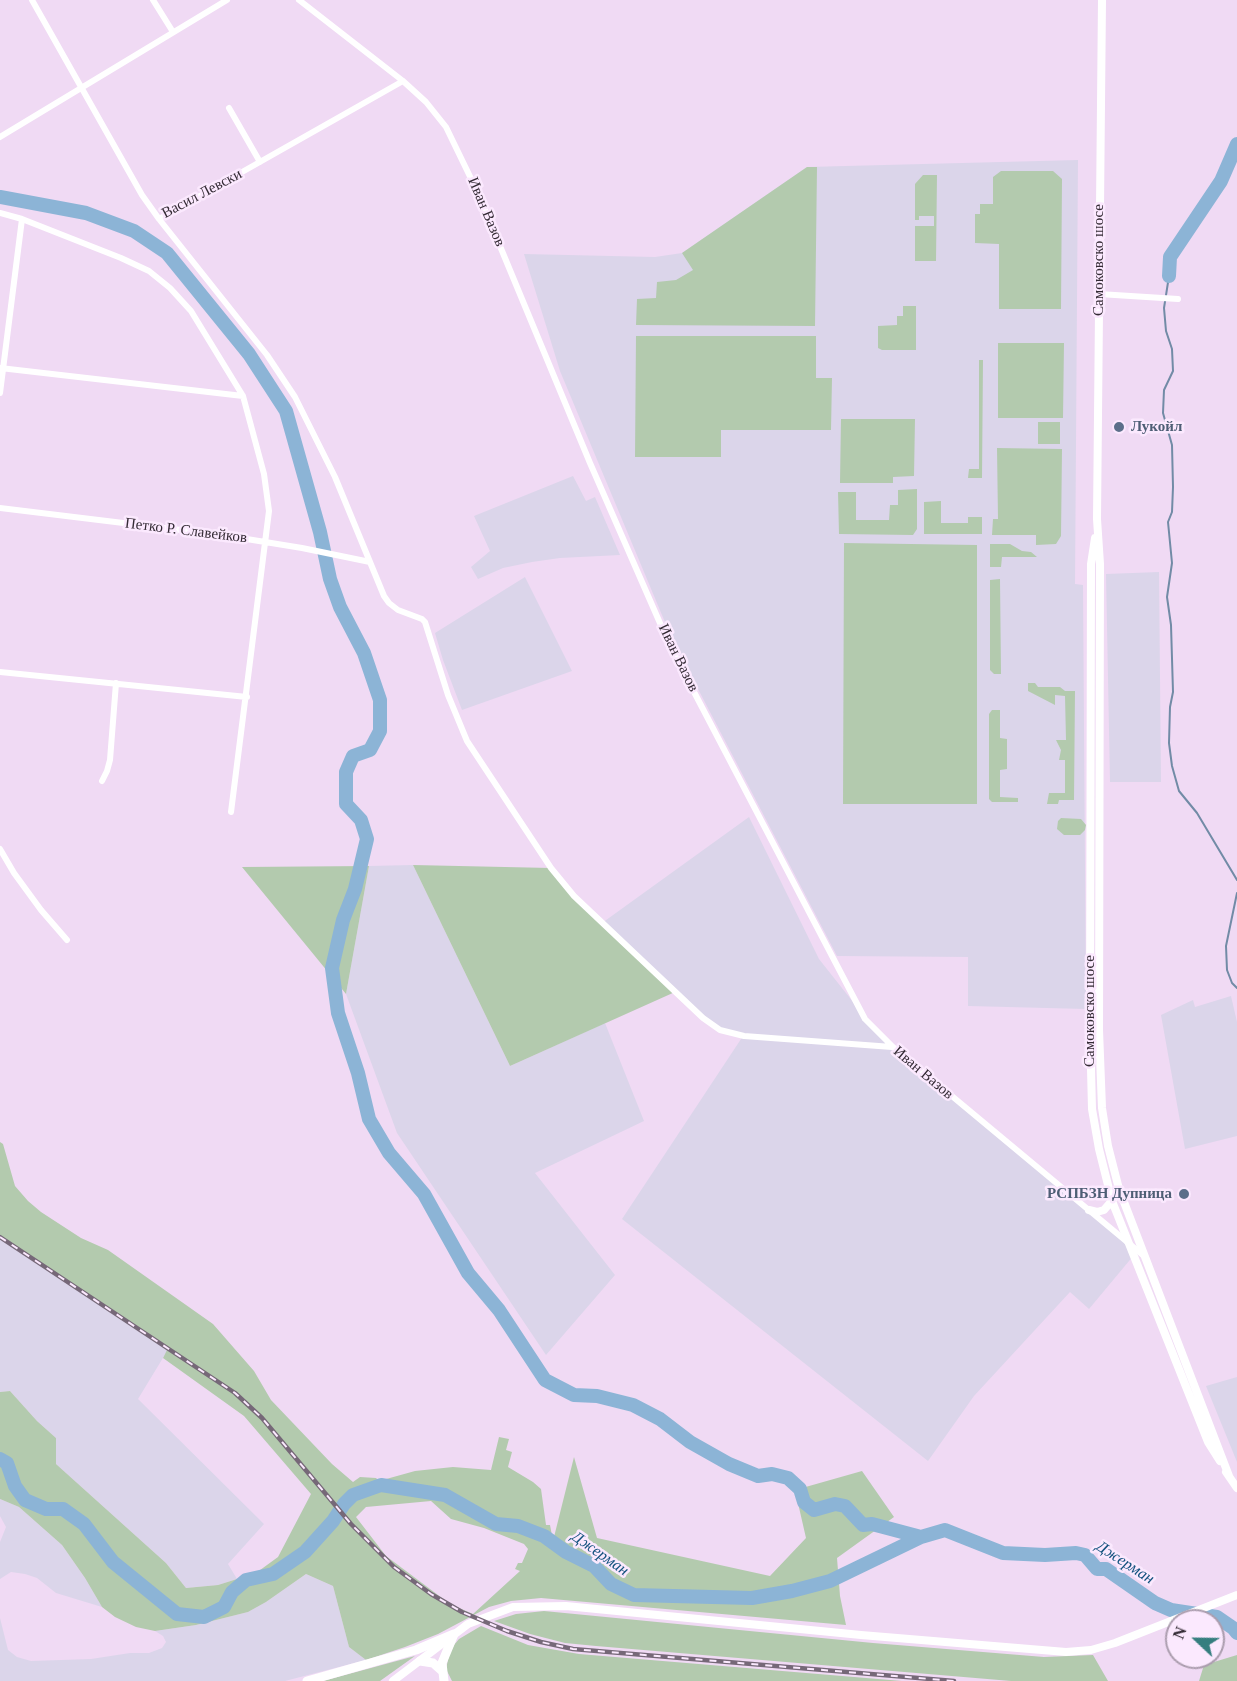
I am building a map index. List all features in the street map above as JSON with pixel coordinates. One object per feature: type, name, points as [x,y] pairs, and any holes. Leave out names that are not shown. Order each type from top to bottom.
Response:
[{"type":"main road","name":"Самоковско шосе","points":[[1101,0],[1097,519],[1100,564],[1100,1072],[1108,1146],[1119,1189],[1229,1476]]},
{"type":"main road","name":"Самоковско шосе","points":[[1097,519],[1091,564],[1090,1072],[1092,1109],[1112,1201],[1208,1442],[1237,1488]]},
{"type":"main road","points":[[1089,1210],[1097,1212],[1104,1210],[1119,1189]]},
{"type":"main road","points":[[393,1681],[455,1634],[483,1617],[513,1607],[566,1606],[861,1635],[1066,1652],[1099,1648],[1234,1596]]},
{"type":"main road","points":[[443,1676],[443,1657],[455,1634]]},
{"type":"main road","points":[[307,1681],[416,1650],[455,1634]]},
{"type":"main road","points":[[420,1661],[432,1663],[443,1676]]},
{"type":"street","name":"Васил Левски","points":[[32,0],[142,195],[159,219],[403,81]]},
{"type":"street","points":[[153,0],[173,32]]},
{"type":"street","points":[[0,137],[227,0]]},
{"type":"street","name":"Иван Вазов","points":[[299,0],[403,81],[426,102],[446,127],[461,155],[590,463],[670,646],[865,1019],[892,1047],[1145,1258]]},
{"type":"street","points":[[230,108],[260,162]]},
{"type":"street","points":[[0,213],[22,219],[149,271],[170,288],[191,311],[243,396],[264,474],[269,511],[267,542],[231,812]]},
{"type":"street","points":[[0,393],[22,219]]},
{"type":"street","points":[[159,219],[267,355],[295,397],[335,477],[384,596],[398,610],[425,622],[448,695],[467,741],[550,868],[574,896],[703,1018],[720,1030],[744,1036],[892,1047]]},
{"type":"street","points":[[1099,294],[1175,299]]},
{"type":"street","points":[[2,368],[243,396]]},
{"type":"street","name":"Петко Р. Славейков","points":[[0,508],[267,542],[370,562]]},
{"type":"street","points":[[0,672],[247,697]]},
{"type":"street","points":[[102,781],[110,760],[116,683]]},
{"type":"street","points":[[0,849],[41,910],[67,940]]},
{"type":"shaded area","points":[[1078,160],[1075,584],[1083,585],[1086,1009],[968,1006],[968,957],[837,956],[672,639],[560,371],[524,254],[655,257],[682,253],[807,167]]},
{"type":"shaded area","points":[[573,476],[586,501],[595,497],[620,555],[532,562],[503,568],[478,579],[471,567],[490,551],[474,516]]},
{"type":"shaded area","points":[[1159,572],[1161,782],[1110,782],[1106,574]]},
{"type":"shaded area","points":[[525,577],[572,671],[462,710],[435,633]]},
{"type":"shaded area","points":[[749,817],[819,959],[876,1031],[1129,1245],[1134,1255],[1089,1309],[1070,1292],[974,1396],[928,1461],[622,1219],[743,1036],[720,1030],[602,923]]},
{"type":"shaded area","points":[[413,865],[510,1066],[605,1023],[644,1121],[535,1173],[615,1275],[546,1355],[397,1133],[346,994],[369,866]]},
{"type":"shaded area","points":[[1231,996],[1237,1022],[1237,1136],[1185,1149],[1161,1015],[1193,1000],[1195,1007]]},
{"type":"shaded area","points":[[0,1237],[169,1348],[138,1399],[264,1524],[228,1564],[237,1579],[218,1585],[186,1588],[166,1563],[56,1464],[56,1438],[10,1391],[0,1392]]},
{"type":"shaded area","points":[[1237,1377],[1237,1462],[1206,1386]]},
{"type":"shaded area","points":[[0,1499],[19,1507],[62,1545],[102,1607],[56,1593],[37,1578],[25,1574],[11,1572],[0,1579],[0,1542],[6,1527],[0,1516]]},
{"type":"shaded area","points":[[306,1574],[333,1586],[349,1647],[366,1660],[285,1681],[0,1681],[0,1618],[8,1650],[17,1657],[31,1661],[91,1659],[130,1653],[149,1653],[162,1648],[166,1642],[163,1636],[155,1631],[196,1625],[248,1612]]},
{"type":"green space","points":[[807,167],[817,167],[815,326],[636,325],[637,299],[656,298],[657,282],[676,280],[693,270],[682,253]]},
{"type":"green space","points":[[1001,171],[1053,171],[1062,179],[1061,309],[999,309],[999,244],[975,243],[975,214],[980,214],[980,204],[993,204],[993,177]]},
{"type":"green space","points":[[923,175],[937,175],[936,261],[915,261],[915,226],[934,226],[934,216],[919,216],[919,220],[915,220],[915,184]]},
{"type":"green space","points":[[903,306],[916,306],[916,350],[878,348],[878,326],[897,325],[897,316],[903,316]]},
{"type":"green space","points":[[636,336],[816,336],[816,378],[832,378],[831,430],[721,430],[721,457],[635,457]]},
{"type":"green space","points":[[998,343],[1064,343],[1063,418],[998,418]]},
{"type":"green space","points":[[979,360],[983,360],[982,478],[968,478],[969,469],[979,469]]},
{"type":"green space","points":[[841,419],[915,419],[914,476],[893,477],[893,483],[840,483]]},
{"type":"green space","points":[[1038,422],[1060,422],[1060,444],[1038,444]]},
{"type":"green space","points":[[997,448],[1062,449],[1061,536],[1056,544],[1036,545],[1036,535],[992,535],[993,519],[998,519]]},
{"type":"green space","points":[[917,489],[917,529],[913,535],[839,534],[838,492],[856,492],[856,520],[889,520],[890,505],[898,505],[898,490]]},
{"type":"green space","points":[[941,501],[941,523],[968,523],[968,517],[982,517],[982,534],[924,534],[924,502]]},
{"type":"green space","points":[[844,543],[977,545],[977,804],[843,804]]},
{"type":"green space","points":[[990,544],[1010,544],[1022,551],[1031,552],[1037,557],[1002,557],[1001,567],[990,567]]},
{"type":"green space","points":[[1000,579],[1001,674],[994,674],[990,670],[990,580]]},
{"type":"green space","points":[[1028,683],[1035,683],[1038,687],[1060,687],[1065,691],[1075,691],[1074,800],[1059,800],[1058,804],[1047,804],[1049,793],[1065,793],[1065,760],[1059,760],[1061,750],[1056,740],[1066,740],[1065,696],[1055,695],[1055,705],[1028,691]]},
{"type":"green space","points":[[992,710],[1000,710],[1000,738],[1007,739],[1007,769],[1000,770],[1000,797],[1018,798],[1018,802],[992,802],[989,799],[989,714]]},
{"type":"green space","points":[[1061,818],[1081,819],[1086,825],[1085,830],[1080,835],[1064,835],[1057,829]]},
{"type":"green space","points":[[413,865],[551,868],[574,896],[675,992],[510,1066]]},
{"type":"green space","points":[[369,866],[346,994],[242,867]]},
{"type":"green space","points":[[0,1142],[3,1144],[15,1186],[28,1201],[81,1238],[108,1250],[213,1324],[254,1371],[271,1400],[332,1464],[353,1482],[360,1477],[376,1478],[379,1481],[415,1471],[453,1467],[491,1470],[499,1437],[509,1439],[506,1450],[512,1452],[508,1467],[541,1489],[546,1525],[550,1525],[553,1541],[574,1457],[597,1538],[770,1576],[806,1538],[795,1490],[862,1471],[894,1517],[837,1558],[840,1596],[846,1625],[541,1598],[511,1601],[489,1607],[438,1634],[366,1660],[349,1647],[333,1586],[306,1574],[248,1612],[196,1625],[155,1631],[136,1627],[115,1617],[102,1607],[62,1545],[19,1507],[0,1499],[0,1392],[10,1391],[56,1438],[56,1464],[166,1563],[186,1588],[218,1585],[256,1573],[278,1557],[311,1494],[244,1416],[163,1358],[168,1348],[0,1237]],"holes":[[[431,1501],[451,1519],[484,1528],[524,1544],[528,1549],[522,1563],[518,1563],[515,1569],[520,1571],[473,1614],[450,1604],[386,1556],[356,1517],[366,1507]]]},
{"type":"green space","points":[[544,1611],[1044,1657],[1093,1655],[1108,1681],[1011,1681],[565,1643],[494,1621],[516,1614]]},
{"type":"green space","points":[[481,1626],[528,1645],[579,1654],[902,1681],[452,1681],[446,1669],[454,1645],[459,1639]]},
{"type":"green space","points":[[1237,1655],[1237,1681],[1199,1681],[1203,1669],[1225,1669],[1225,1659]]},
{"type":"green space","points":[[415,1656],[380,1681],[323,1681]]},
{"type":"waterway","points":[[1169,276],[1170,257],[1221,181],[1237,144]]},
{"type":"waterway","points":[[0,197],[86,213],[134,231],[167,253],[249,354],[286,411],[320,532],[330,579],[340,607],[364,653],[380,700],[380,731],[370,750],[353,756],[346,772],[346,804],[361,820],[367,839],[355,889],[343,920],[332,968],[338,1013],[358,1073],[369,1119],[389,1153],[424,1194],[468,1273],[499,1310],[545,1380],[574,1395],[597,1396],[633,1405],[660,1419],[690,1442],[729,1464],[758,1476],[772,1474],[788,1478],[800,1489],[804,1502],[814,1510],[835,1504],[845,1506],[863,1525],[872,1524],[921,1537]]},
{"type":"waterway","points":[[1169,276],[1164,308],[1166,331],[1172,349],[1173,371],[1164,390],[1163,413],[1172,445],[1173,487],[1172,512],[1168,522],[1172,563],[1167,597],[1171,625],[1173,692],[1170,707],[1169,743],[1179,791],[1197,813],[1237,880]]},
{"type":"waterway","points":[[1237,893],[1226,946],[1227,970],[1232,983],[1237,988]]},
{"type":"waterway","name":"Джерман","points":[[0,1459],[7,1463],[15,1486],[25,1500],[46,1509],[63,1509],[84,1524],[113,1562],[177,1614],[204,1617],[224,1607],[232,1592],[246,1580],[273,1574],[305,1552],[353,1495],[381,1485],[445,1495],[496,1524],[518,1526],[544,1536],[566,1552],[594,1566],[611,1584],[634,1595],[752,1598],[792,1591],[830,1581],[921,1537],[945,1530],[1003,1553],[1085,1555],[1097,1569],[1106,1569],[1155,1603],[1171,1610],[1217,1617],[1237,1633]]},
{"type":"railway","points":[[0,1237],[235,1393],[262,1418],[351,1524],[394,1567],[431,1594],[462,1612],[507,1631],[573,1649],[954,1681]]},
{"type":"place","name":"Лукойл","points":[[1119,427]]},
{"type":"place","name":"РСПБЗН Дупница","points":[[1184,1194]]}]
